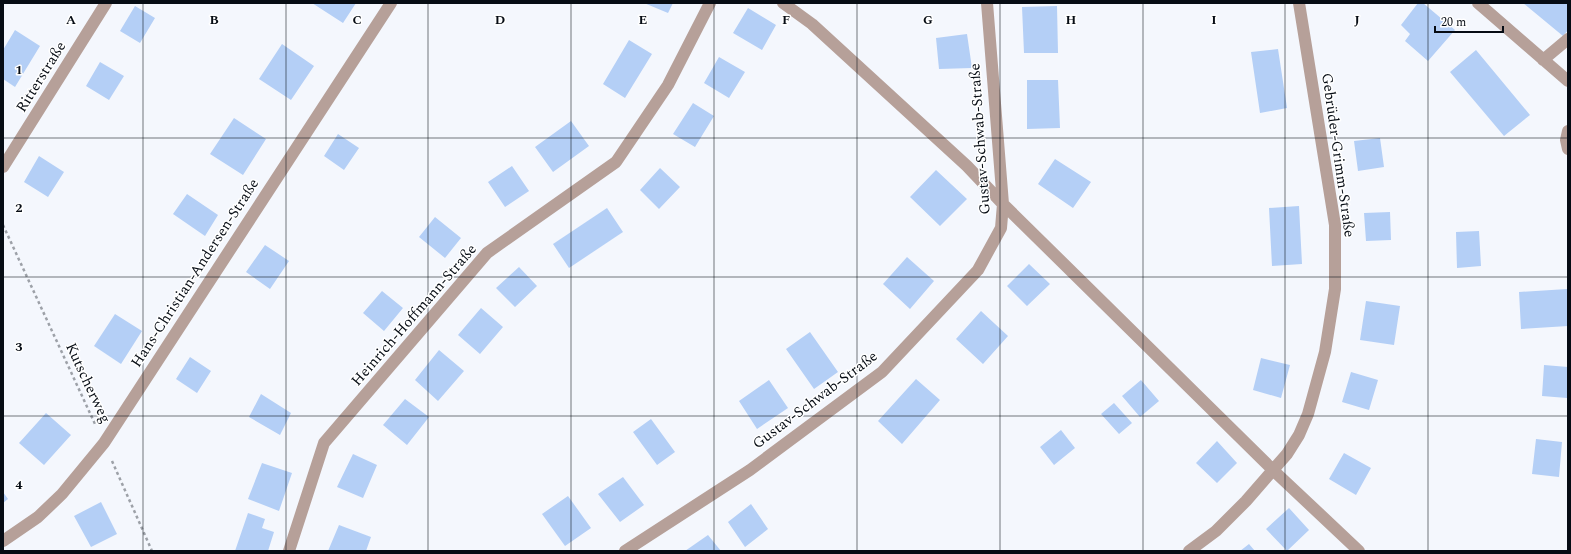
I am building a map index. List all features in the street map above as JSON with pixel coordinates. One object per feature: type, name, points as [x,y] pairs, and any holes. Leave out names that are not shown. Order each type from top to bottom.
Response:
[{"type":"street","name":"Ritterstraße","points":[[3,167],[106,3]]},
{"type":"street","name":"Hans-Christian-Andersen-Straße","points":[[3,541],[38,517],[57,498],[104,443],[391,3]]},
{"type":"street","name":"Heinrich-Hoffmann-Straße","points":[[289,551],[324,443],[487,253],[616,162],[668,85],[710,3]]},
{"type":"street","points":[[783,3],[812,24],[967,166],[1274,471],[1359,551]]},
{"type":"street","name":"Gustav-Schwab-Straße","points":[[625,551],[750,470],[882,372],[978,270],[1001,228],[1004,204],[987,3]]},
{"type":"street","name":"Gebrüder-Grimm-Straße","points":[[1189,551],[1216,530],[1274,471],[1299,435],[1308,414],[1326,352],[1335,289],[1335,225],[1299,3]]},
{"type":"street","points":[[1478,3],[1568,81]]},
{"type":"street","points":[[1543,60],[1568,39]]},
{"type":"street","points":[[1568,131],[1566,140],[1568,149]]},
{"type":"path","name":"Kutscherweg","points":[[3,225],[104,443],[152,551]]},
{"type":"building","points":[[312,3],[356,3],[343,23]]},
{"type":"building","points":[[644,3],[673,3],[668,13]]},
{"type":"building","points":[[1418,3],[1423,3],[1455,30],[1428,61],[1405,41],[1410,34],[1401,25]]},
{"type":"building","points":[[1523,3],[1568,3],[1568,30],[1563,36]]},
{"type":"building","points":[[135,6],[155,18],[140,43],[120,31]]},
{"type":"building","points":[[1057,6],[1058,53],[1024,53],[1022,7]]},
{"type":"building","points":[[748,8],[776,25],[762,50],[733,33]]},
{"type":"building","points":[[15,30],[40,46],[15,87],[3,79],[3,50]]},
{"type":"building","points":[[967,34],[972,68],[939,69],[936,38]]},
{"type":"building","points":[[629,40],[652,54],[625,98],[603,84]]},
{"type":"building","points":[[282,44],[314,66],[291,100],[259,79]]},
{"type":"building","points":[[1278,49],[1287,108],[1260,113],[1251,52]]},
{"type":"building","points":[[1476,50],[1530,115],[1504,136],[1450,72]]},
{"type":"building","points":[[719,57],[745,72],[729,98],[704,83]]},
{"type":"building","points":[[100,62],[124,76],[109,100],[86,86]]},
{"type":"building","points":[[1027,80],[1058,80],[1060,128],[1027,129]]},
{"type":"building","points":[[693,103],[714,116],[695,147],[673,134]]},
{"type":"building","points":[[234,118],[266,139],[243,175],[210,154]]},
{"type":"building","points":[[571,121],[589,146],[553,172],[535,147]]},
{"type":"building","points":[[338,134],[359,148],[344,170],[324,156]]},
{"type":"building","points":[[1380,138],[1384,167],[1358,171],[1354,141]]},
{"type":"building","points":[[39,156],[64,172],[48,197],[24,182]]},
{"type":"building","points":[[1055,159],[1091,182],[1073,208],[1038,184]]},
{"type":"building","points":[[512,166],[529,191],[505,207],[488,182]]},
{"type":"building","points":[[660,168],[680,187],[659,209],[640,190]]},
{"type":"building","points":[[936,170],[967,199],[940,226],[910,197]]},
{"type":"building","points":[[187,194],[218,215],[205,236],[173,214]]},
{"type":"building","points":[[1299,206],[1302,264],[1272,266],[1269,208]]},
{"type":"building","points":[[607,208],[623,232],[569,268],[553,244]]},
{"type":"building","points":[[1390,212],[1391,240],[1366,241],[1364,213]]},
{"type":"building","points":[[435,217],[461,238],[445,258],[419,237]]},
{"type":"building","points":[[1479,231],[1481,266],[1457,268],[1456,232]]},
{"type":"building","points":[[265,245],[289,261],[270,289],[246,272]]},
{"type":"building","points":[[907,257],[934,281],[910,309],[883,284]]},
{"type":"building","points":[[1029,264],[1050,284],[1027,306],[1007,286]]},
{"type":"building","points":[[519,267],[537,286],[515,307],[496,288]]},
{"type":"building","points":[[1567,289],[1568,326],[1521,329],[1519,292]]},
{"type":"building","points":[[382,291],[403,308],[384,331],[363,313]]},
{"type":"building","points":[[1366,301],[1400,306],[1394,345],[1360,340]]},
{"type":"building","points":[[481,308],[503,327],[480,354],[458,335]]},
{"type":"building","points":[[981,311],[1008,336],[983,364],[956,339]]},
{"type":"building","points":[[115,314],[142,331],[121,364],[94,346]]},
{"type":"building","points":[[810,332],[838,372],[814,389],[786,349]]},
{"type":"building","points":[[439,350],[464,371],[438,401],[415,380]]},
{"type":"building","points":[[190,357],[211,371],[197,393],[176,379]]},
{"type":"building","points":[[1261,358],[1290,365],[1281,398],[1253,390]]},
{"type":"building","points":[[1544,365],[1568,367],[1567,398],[1542,396]]},
{"type":"building","points":[[1351,372],[1378,380],[1369,410],[1342,402]]},
{"type":"building","points":[[916,379],[940,400],[902,444],[878,421]]},
{"type":"building","points":[[769,380],[788,408],[757,429],[739,401]]},
{"type":"building","points":[[1141,380],[1159,401],[1140,417],[1122,396]]},
{"type":"building","points":[[261,394],[291,413],[280,435],[249,417]]},
{"type":"building","points":[[405,399],[429,417],[407,445],[383,425]]},
{"type":"building","points":[[1114,403],[1132,423],[1119,434],[1101,414]]},
{"type":"building","points":[[46,413],[71,435],[44,465],[19,443]]},
{"type":"building","points":[[651,419],[675,452],[657,465],[633,432]]},
{"type":"building","points":[[1061,430],[1075,448],[1054,465],[1040,447]]},
{"type":"building","points":[[1536,439],[1562,442],[1559,477],[1532,474]]},
{"type":"building","points":[[1217,441],[1237,463],[1217,483],[1196,463]]},
{"type":"building","points":[[1344,453],[1371,468],[1356,495],[1329,479]]},
{"type":"building","points":[[353,454],[377,465],[363,498],[337,487]]},
{"type":"building","points":[[262,463],[292,473],[279,511],[248,499]]},
{"type":"building","points":[[623,477],[644,505],[620,522],[598,494]]},
{"type":"building","points":[[3,492],[8,499],[3,503]]},
{"type":"building","points":[[568,496],[591,528],[565,546],[542,514]]},
{"type":"building","points":[[101,502],[117,534],[91,547],[74,516]]},
{"type":"building","points":[[751,504],[768,529],[745,547],[728,522]]},
{"type":"building","points":[[1289,508],[1309,530],[1287,551],[1266,529]]},
{"type":"building","points":[[248,513],[265,519],[262,528],[274,532],[268,551],[235,551]]},
{"type":"building","points":[[339,525],[371,537],[366,551],[328,551]]},
{"type":"building","points":[[708,535],[721,551],[685,551]]},
{"type":"building","points":[[1249,544],[1255,551],[1240,551]]}]
